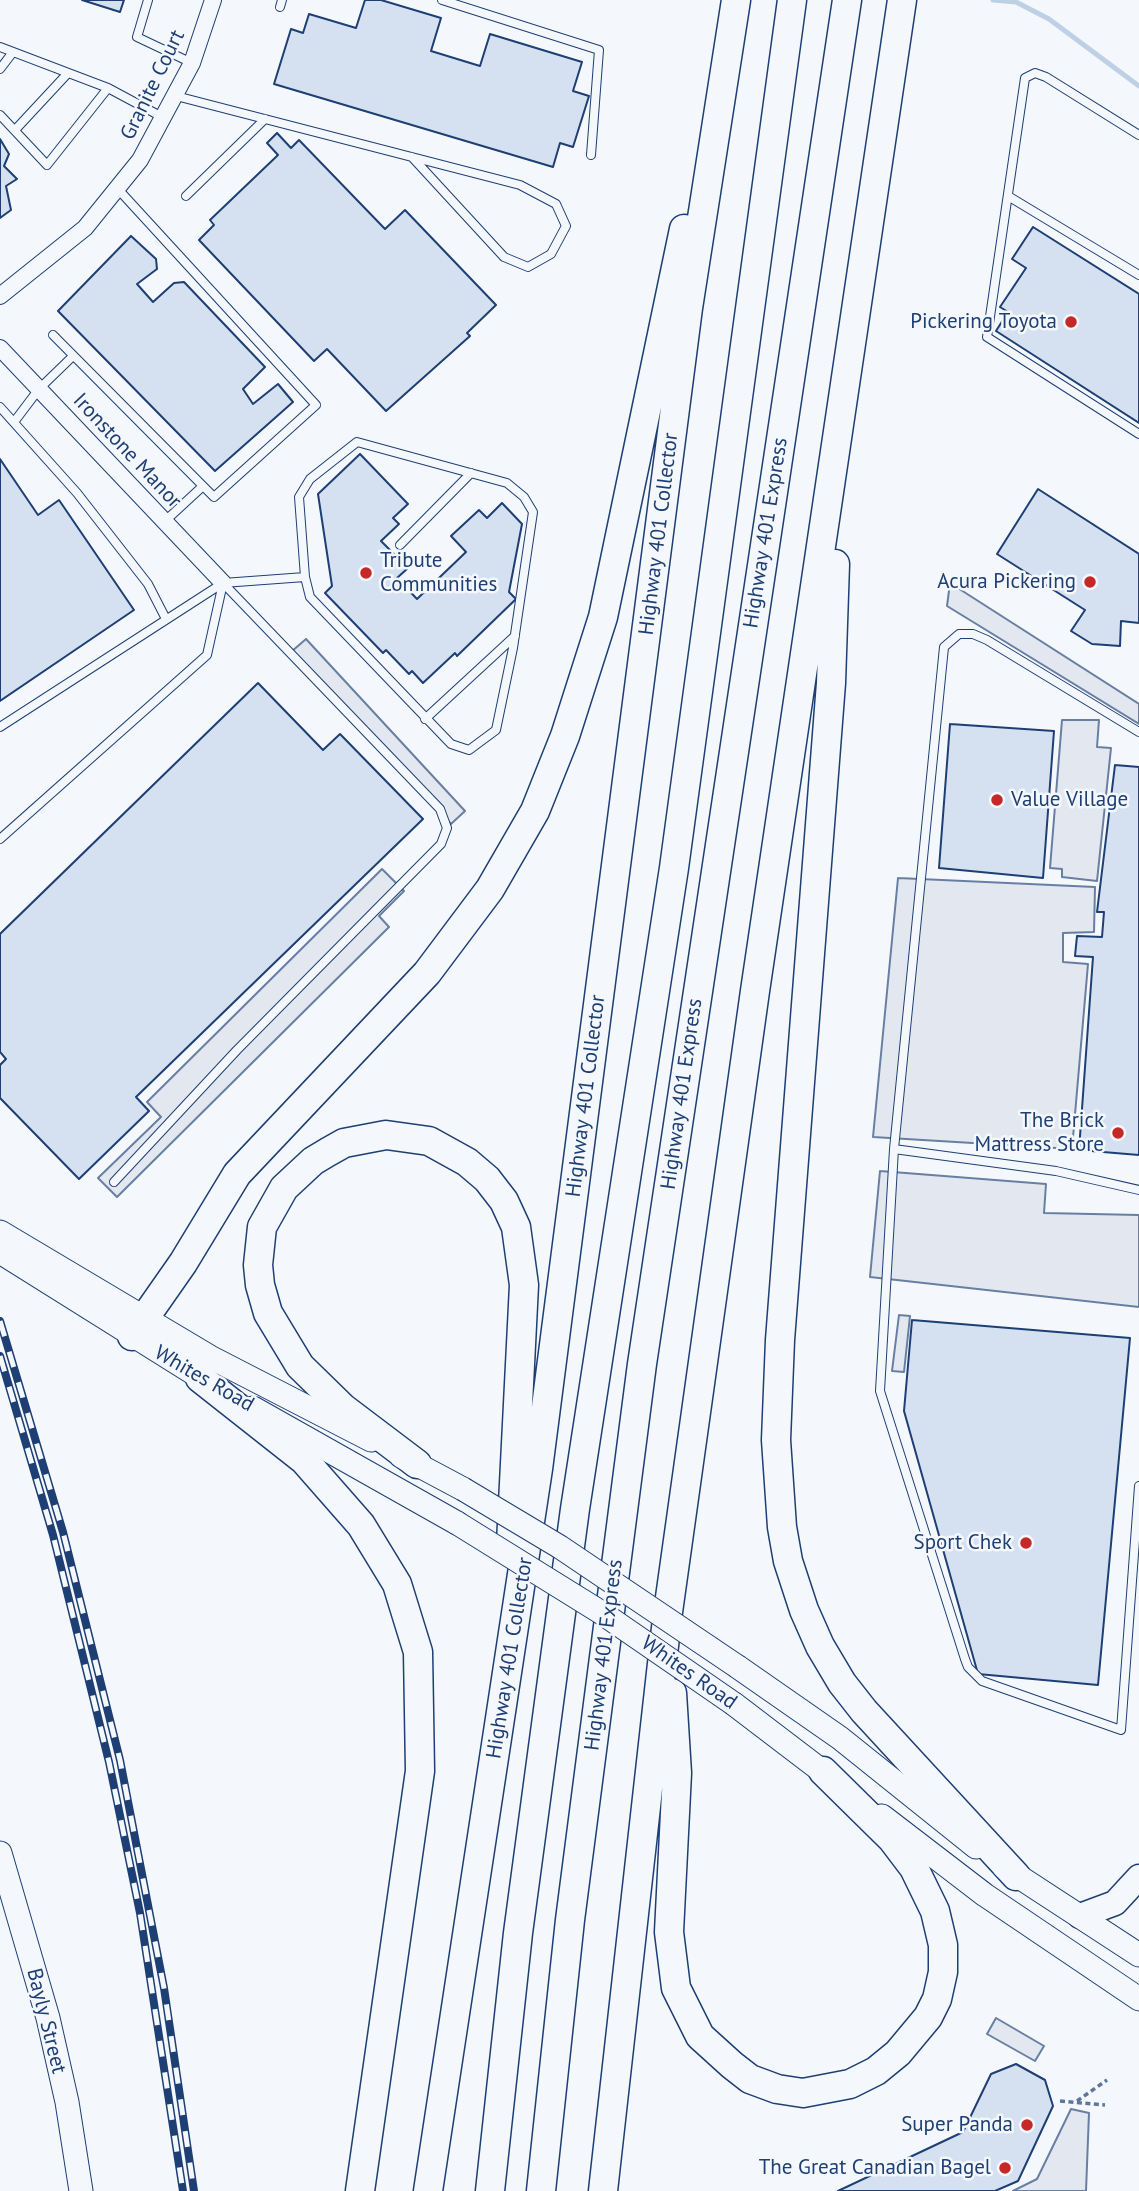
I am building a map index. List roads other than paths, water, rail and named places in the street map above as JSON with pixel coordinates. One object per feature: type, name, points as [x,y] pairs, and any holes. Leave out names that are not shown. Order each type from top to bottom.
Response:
[{"type":"highway","name":"Highway 401 Collector","points":[[428,2191],[516,1624],[688,308],[736,0]]},
{"type":"highway","name":"Highway 401 Express","points":[[489,2191],[518,1933],[575,1509],[674,868],[792,0]]},
{"type":"highway","name":"Highway 401 Express","points":[[541,2191],[570,1920],[642,1364],[847,0]]},
{"type":"highway","points":[[603,2191],[667,1619],[902,0]]},
{"type":"highway","points":[[138,1328],[183,1263],[237,1174],[427,973],[490,889],[535,811],[565,736],[603,617],[666,303],[732,29]]},
{"type":"highway","points":[[839,435],[830,696],[780,1340],[776,1440],[782,1527],[788,1561],[804,1611],[820,1646],[842,1683],[864,1711],[1016,1875]]},
{"type":"highway","points":[[417,1464],[343,1408],[300,1366],[272,1322],[260,1285],[258,1265],[262,1227],[284,1188],[306,1166],[344,1143],[386,1135],[429,1141],[467,1162],[487,1179],[504,1201],[516,1227],[524,1285],[510,1570],[516,1624]]},
{"type":"highway","points":[[200,1378],[304,1461],[361,1525],[397,1584],[418,1652],[420,1771],[360,2191]]},
{"type":"highway","points":[[667,1619],[677,1773],[669,1932],[676,1988],[700,2036],[732,2065],[759,2082],[777,2089],[803,2093],[850,2084],[876,2071],[898,2053],[928,2017],[937,1999],[943,1972],[943,1945],[936,1912],[914,1868],[892,1839],[823,1771]]},
{"type":"highway","points":[[472,2191],[518,1933]]},
{"type":"main road","name":"Whites Road","points":[[0,1232],[50,1274]]},
{"type":"main road","name":"Whites Road","points":[[0,1252],[50,1274],[138,1328],[417,1464],[561,1547],[840,1738],[1016,1875],[1139,1955]]},
{"type":"main road","name":"Whites Road","points":[[138,1328],[200,1378],[457,1522],[602,1613],[734,1704],[985,1895],[1139,1998]]},
{"type":"main road","name":"Bayly Street","points":[[0,1853],[48,2018],[67,2102],[81,2191]]},
{"type":"main road","points":[[1080,1916],[1115,1903],[1139,1877]]},
{"type":"street","name":"Granite Court","points":[[0,296],[85,228],[140,160],[165,118],[192,63],[213,0]]},
{"type":"street","name":"Ironstone Manor","points":[[0,348],[223,583]]},
{"type":"lane","points":[[148,0],[137,37],[192,63]]},
{"type":"lane","points":[[442,0],[599,50],[591,155]]},
{"type":"lane","points":[[0,47],[108,88],[165,118]]},
{"type":"lane","points":[[0,69],[13,52]]},
{"type":"lane","points":[[15,131],[68,73]]},
{"type":"lane","points":[[1139,135],[1035,73],[1025,78],[987,337],[1139,434]]},
{"type":"lane","points":[[0,115],[47,165],[108,88]]},
{"type":"lane","points":[[176,96],[412,157],[520,185],[556,204],[566,226],[551,254],[528,267],[503,257],[412,157]]},
{"type":"lane","points":[[186,196],[265,119]]},
{"type":"lane","points":[[53,335],[214,498],[316,405],[117,188]]},
{"type":"lane","points":[[1008,196],[1139,275]]},
{"type":"lane","points":[[14,422],[39,389],[73,356]]},
{"type":"lane","points":[[0,407],[85,503],[148,584],[166,619]]},
{"type":"lane","points":[[357,442],[507,483],[524,497],[533,512],[515,636],[496,730],[469,750],[450,744],[310,597],[305,577],[299,497],[310,479],[357,442]]},
{"type":"lane","points":[[400,545],[471,473]]},
{"type":"lane","points":[[164,522],[203,486]]},
{"type":"lane","points":[[0,727],[223,583],[305,577]]},
{"type":"lane","points":[[0,839],[206,655],[223,583]]},
{"type":"lane","points":[[114,1182],[237,1050],[441,844],[447,828],[440,809],[223,583]]},
{"type":"lane","points":[[1139,732],[987,640],[973,634],[959,634],[944,647],[894,1149],[880,1391],[968,1667],[982,1681],[1121,1730],[1139,1486]]},
{"type":"lane","points":[[425,719],[515,636]]},
{"type":"lane","points":[[894,1149],[1056,1171],[1139,1191]]},
{"type":"waterway","points":[[993,0],[1016,2],[1049,19],[1139,86]]},
{"type":"railway","points":[[0,1321],[63,1532],[120,1760],[164,1988],[194,2191]]},
{"type":"railway","points":[[0,1356],[53,1535],[109,1762],[140,1913],[183,2191]]},
{"type":"place","name":"Pickering Toyota","points":[[1071,322]]},
{"type":"place","name":"Tribute Communities","points":[[366,573]]},
{"type":"place","name":"Acura Pickering","points":[[1090,582]]},
{"type":"place","name":"Value Village","points":[[997,800]]},
{"type":"place","name":"The Brick Mattress Store","points":[[1118,1133]]},
{"type":"place","name":"Sport Chek","points":[[1026,1543]]},
{"type":"place","name":"Super Panda","points":[[1027,2125]]},
{"type":"place","name":"The Great Canadian Bagel","points":[[1005,2168]]}]
